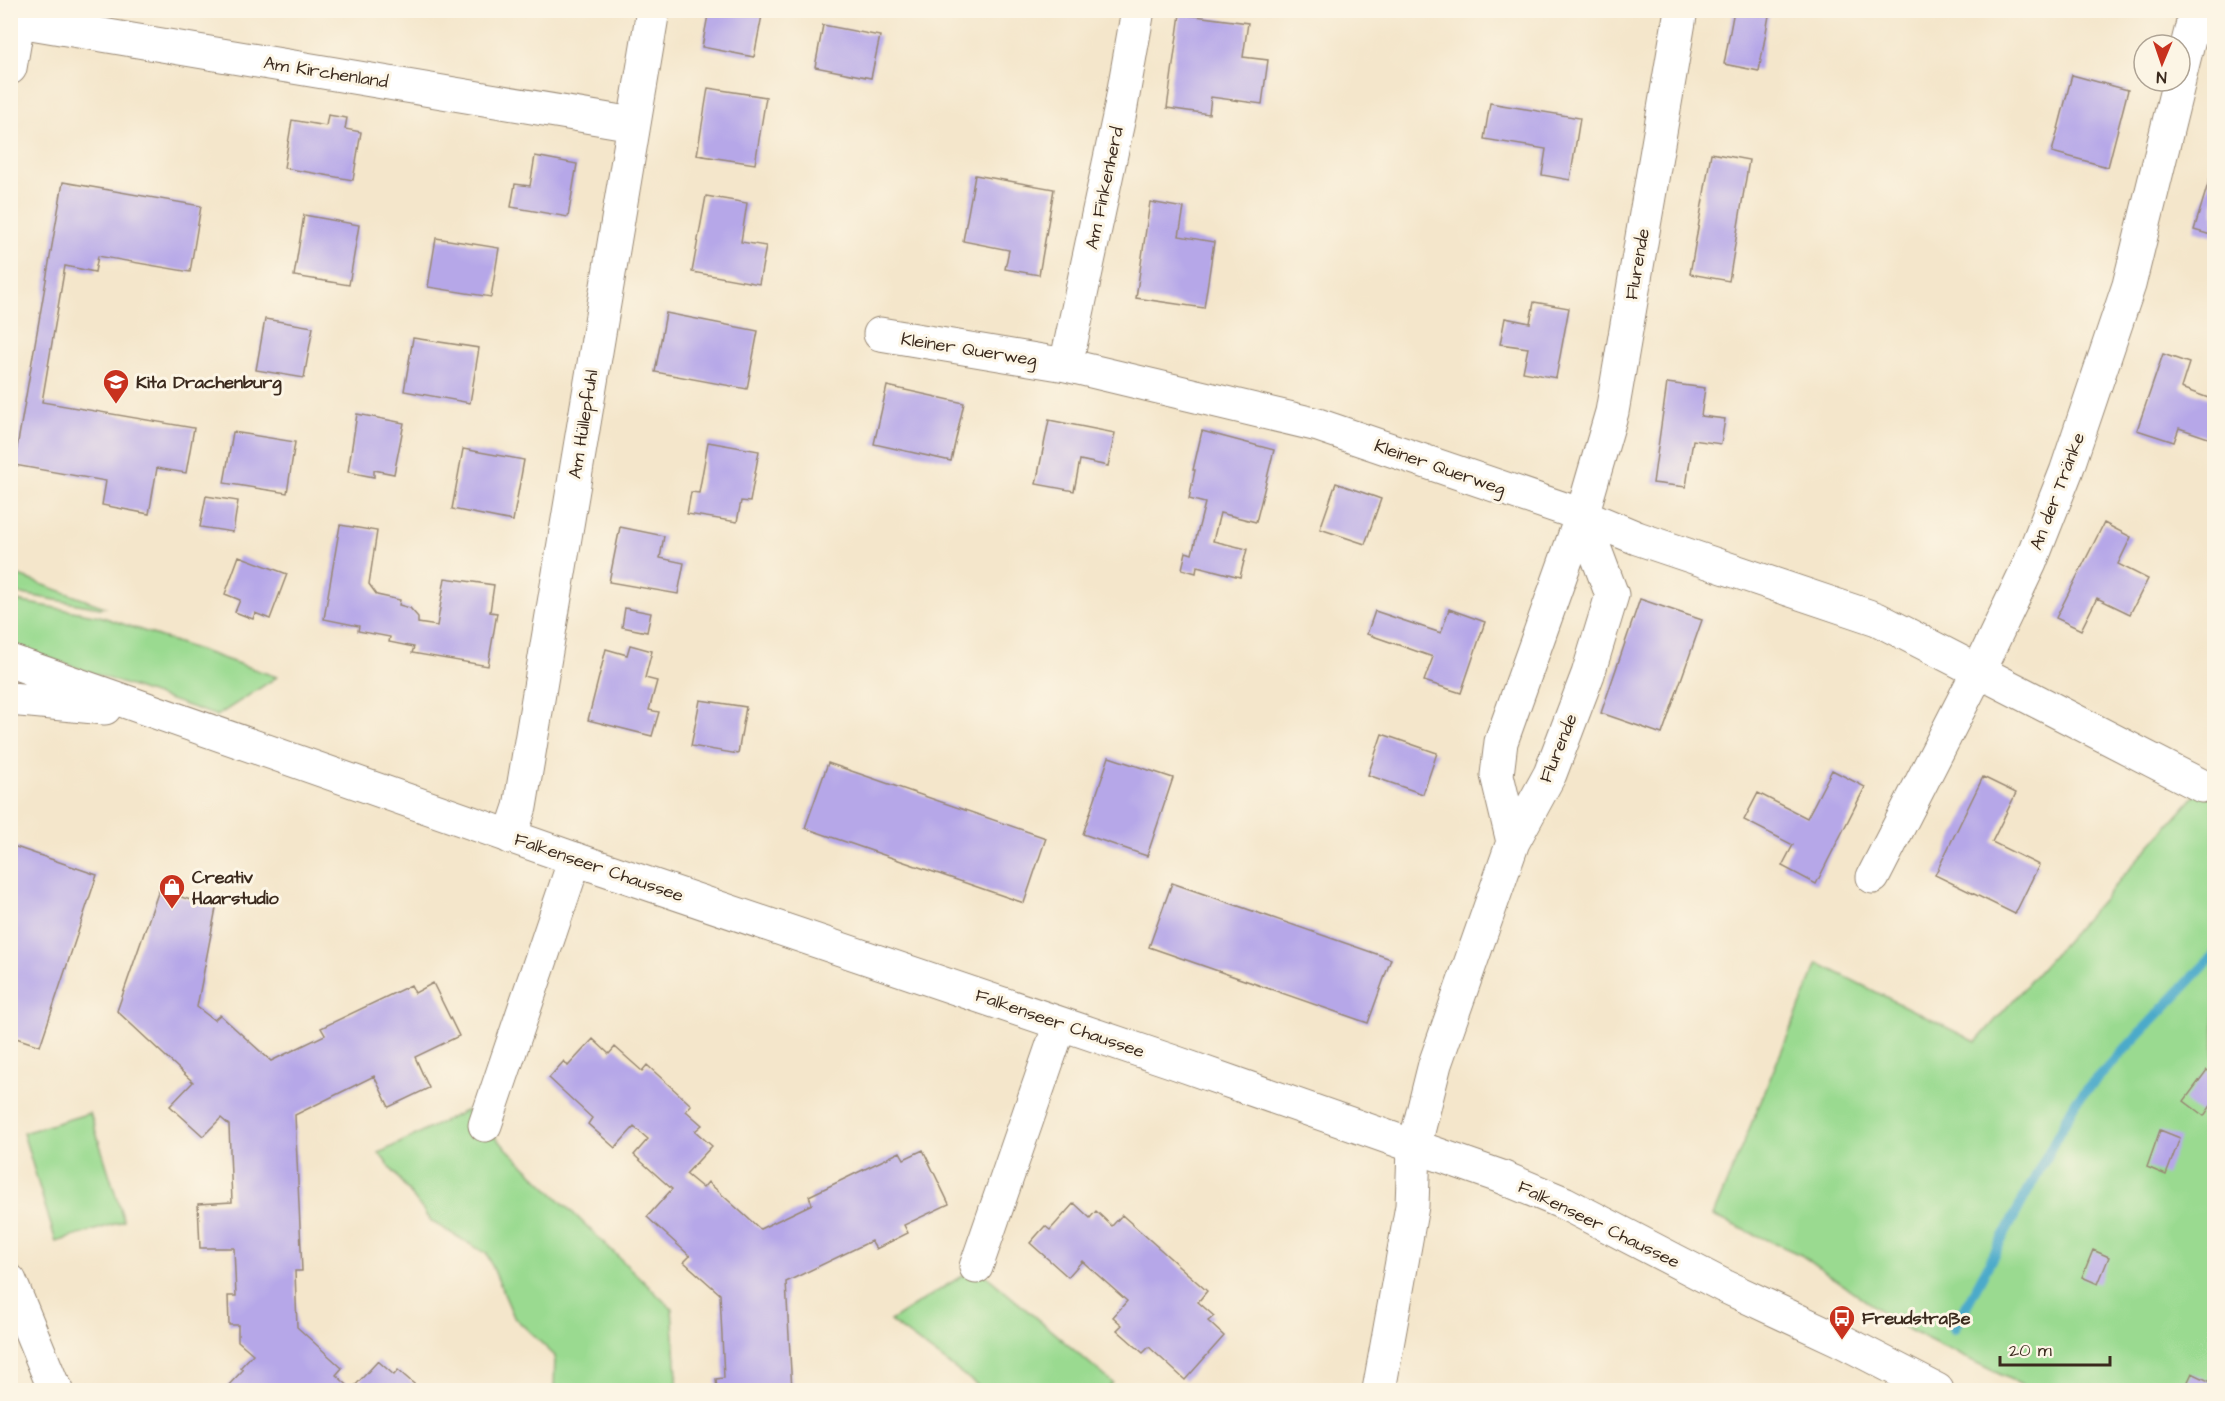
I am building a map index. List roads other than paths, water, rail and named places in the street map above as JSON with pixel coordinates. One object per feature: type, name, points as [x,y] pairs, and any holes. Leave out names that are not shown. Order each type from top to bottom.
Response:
[{"type":"street","name":"Am Hüllepfuhl","points":[[510,837],[520,807],[653,10]]},
{"type":"street","name":"Am Finkenherd","points":[[1066,365],[1120,112],[1138,10]]},
{"type":"street","name":"Flurende","points":[[1514,842],[1497,775],[1501,742],[1582,515],[1612,412],[1682,10]]},
{"type":"street","points":[[2190,33],[2196,10]]},
{"type":"street","name":"Am Kirchenland","points":[[20,16],[633,124]]},
{"type":"street","points":[[10,68],[20,16]]},
{"type":"street","name":"An der Tränke","points":[[1873,877],[2030,563],[2066,472],[2129,285],[2176,93]]},
{"type":"street","name":"Kleiner Querweg","points":[[880,334],[1066,365],[1318,425],[1582,515],[1637,538],[1877,619],[2202,786]]},
{"type":"street","name":"Flurende","points":[[1414,1148],[1435,1064],[1514,842],[1550,774],[1588,674],[1612,594],[1582,515]]},
{"type":"street","name":"Falkenseer Chaussee","points":[[10,662],[575,860],[1172,1060],[1414,1148],[1499,1176],[1564,1203],[1724,1286],[1842,1341],[1937,1390]]},
{"type":"street","name":"Falkenseer Chaussee","points":[[10,699],[158,714]]},
{"type":"street","points":[[485,1125],[575,860]]},
{"type":"street","points":[[976,1267],[1059,1024]]},
{"type":"street","points":[[1379,1390],[1412,1206],[1414,1148]]},
{"type":"street","points":[[10,1281],[52,1383],[57,1390]]},
{"type":"waterway","points":[[1954,1329],[2076,1101],[2214,955]]},
{"type":"place","name":"Kita Drachenburg","points":[[116,405]]},
{"type":"place","name":"Creativ Haarstudio","points":[[172,910]]},
{"type":"place","name":"Freudstraße","points":[[1842,1341]]}]
